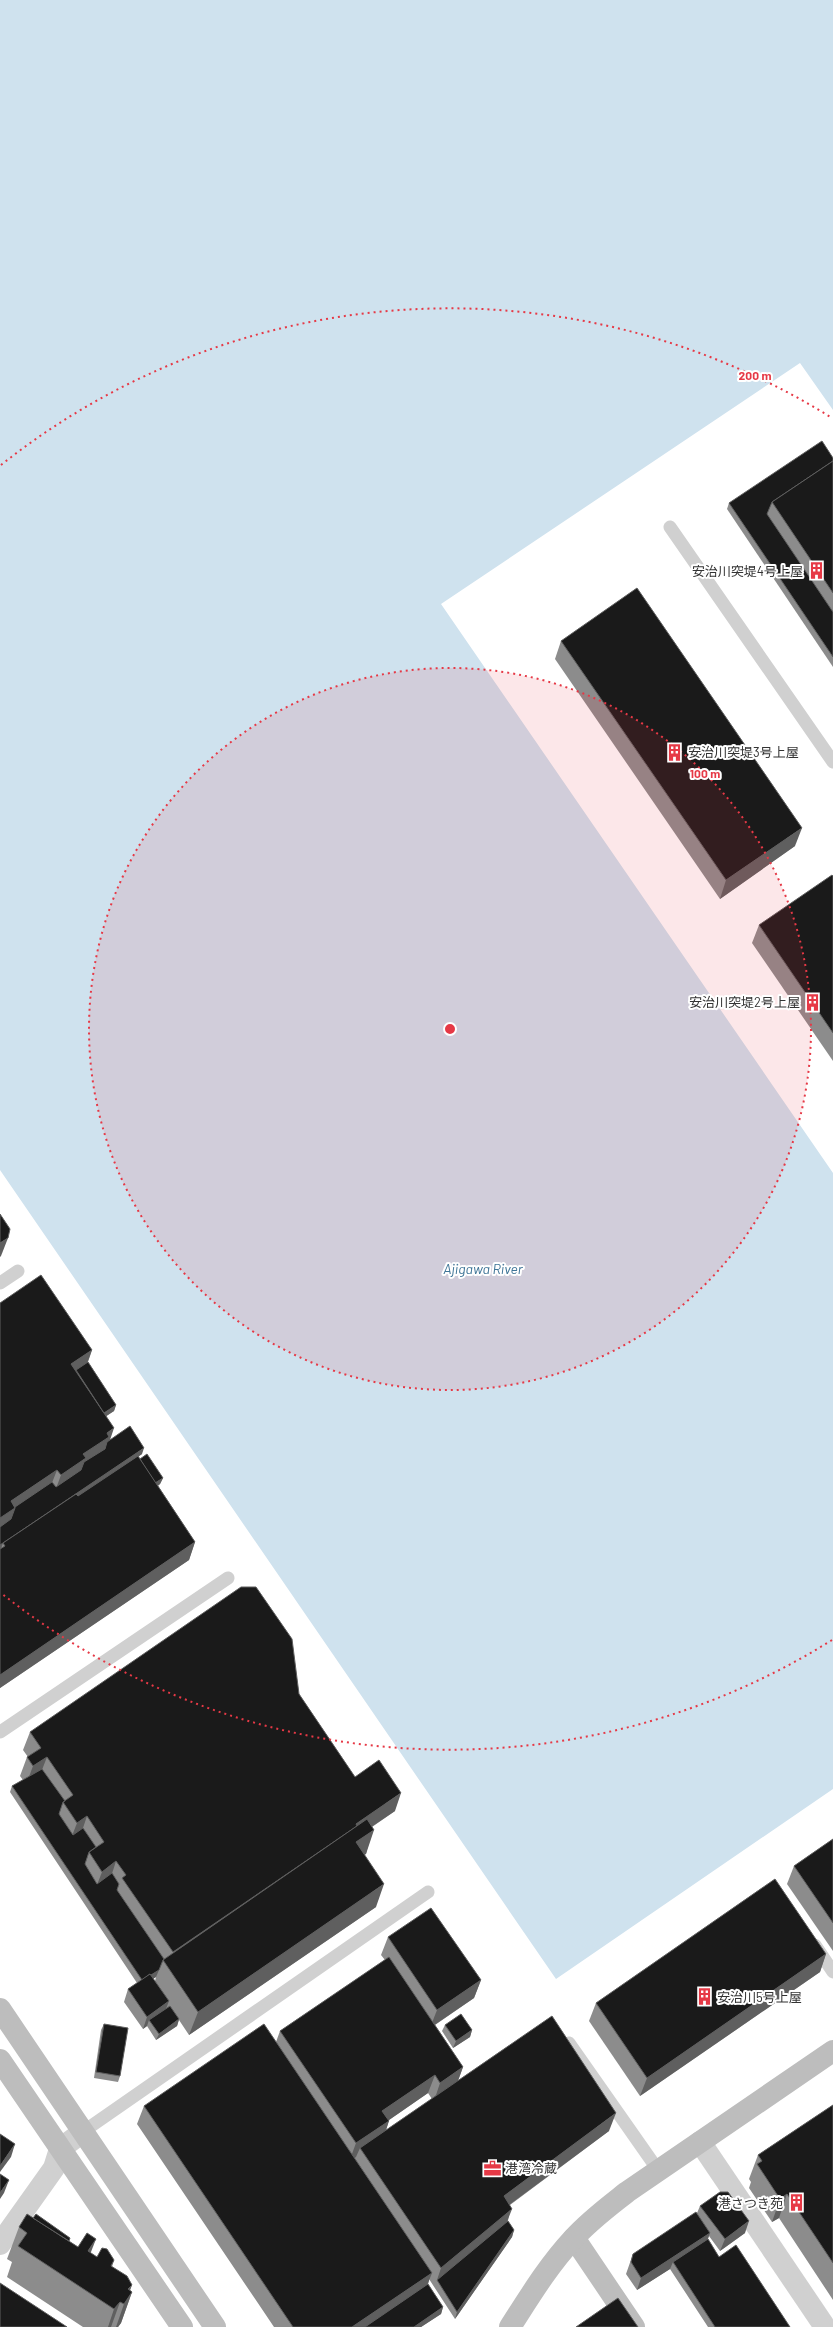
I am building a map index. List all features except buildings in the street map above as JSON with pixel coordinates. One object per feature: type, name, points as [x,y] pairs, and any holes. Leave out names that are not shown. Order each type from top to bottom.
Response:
[{"type":"street","points":[[0,2009],[84,2131],[215,2327]]},
{"type":"street","points":[[510,2327],[547,2270],[574,2238],[603,2210],[658,2170],[833,2051]]},
{"type":"street","points":[[0,2060],[182,2327]]},
{"type":"street","points":[[0,2244],[54,2168],[60,2148],[84,2131]]},
{"type":"street","points":[[700,2142],[825,2327]]},
{"type":"street","points":[[574,2238],[634,2327]]},
{"type":"lane","points":[[670,527],[833,762]]},
{"type":"lane","points":[[0,1283],[18,1271]]},
{"type":"lane","points":[[0,1732],[228,1578]]},
{"type":"lane","points":[[84,2131],[428,1892]]},
{"type":"lane","points":[[808,1934],[833,1972]]},
{"type":"lane","points":[[565,2037],[658,2170]]},
{"type":"water","name":"Ajigawa River","points":[[0,0],[833,0],[833,410],[800,363],[441,604],[833,1173],[833,1789],[556,1979],[0,1170]]},
{"type":"place","name":"安治川突堤4号上屋","points":[[816,571]]},
{"type":"place","name":"安治川突堤3号上屋","points":[[675,752]]},
{"type":"place","name":"安治川突堤2号上屋","points":[[813,1002]]},
{"type":"place","name":"安治川5号上屋","points":[[704,1997]]},
{"type":"place","name":"港湾冷蔵","points":[[492,2168]]},
{"type":"place","name":"港さつき苑","points":[[796,2203]]}]
